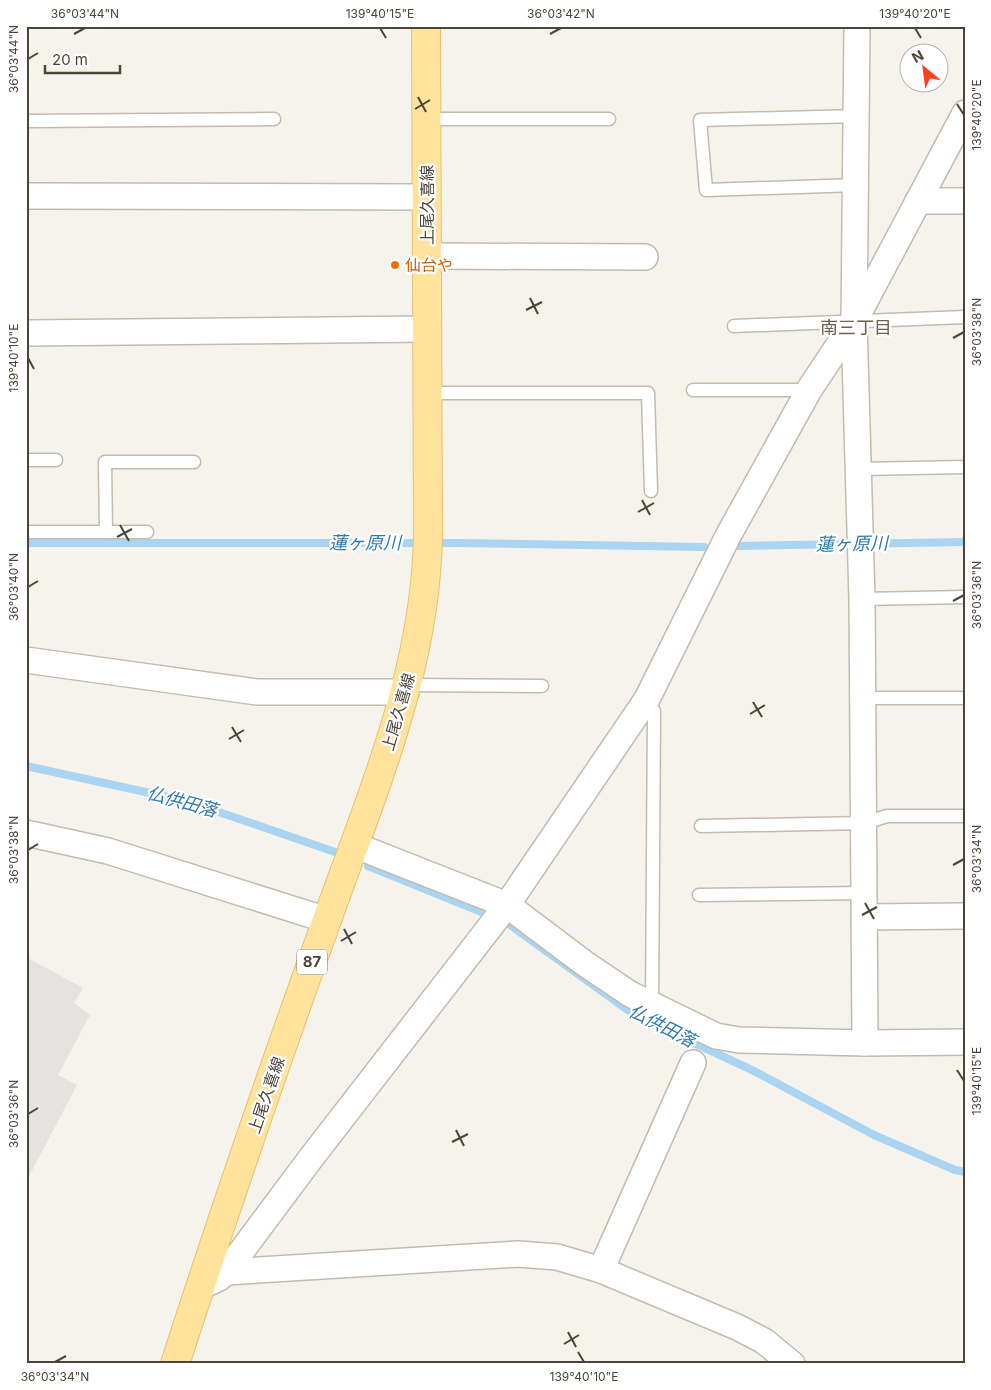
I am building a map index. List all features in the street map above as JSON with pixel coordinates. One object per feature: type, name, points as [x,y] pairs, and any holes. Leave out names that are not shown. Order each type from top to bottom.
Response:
[{"type":"main road","name":"上尾久喜線","points":[[175,1364],[407,688],[422,620],[428,543],[426,26]]},
{"type":"street","points":[[857,26],[857,185],[854,322],[860,469],[862,599],[865,1043]]},
{"type":"street","points":[[200,1287],[219,1278],[226,1272],[311,1158],[501,913],[647,699],[728,536],[809,390],[854,322],[965,113]]},
{"type":"street","points":[[26,196],[426,197]]},
{"type":"street","points":[[918,201],[965,201]]},
{"type":"street","points":[[427,256],[645,256]]},
{"type":"street","points":[[26,333],[427,329]]},
{"type":"street","points":[[26,660],[262,693],[407,688]]},
{"type":"street","points":[[26,833],[108,851],[326,920]]},
{"type":"street","points":[[354,845],[501,913],[630,994],[728,1039],[865,1043],[965,1042]]},
{"type":"street","points":[[865,905],[965,916]]},
{"type":"street","points":[[600,1270],[693,1064]]},
{"type":"street","points":[[226,1272],[518,1254],[556,1258],[600,1270],[738,1327],[764,1341],[792,1364]]},
{"type":"lane","points":[[856,116],[700,120],[706,190],[857,185]]},
{"type":"lane","points":[[26,121],[274,119]]},
{"type":"lane","points":[[426,120],[609,119]]},
{"type":"lane","points":[[734,326],[965,317]]},
{"type":"lane","points":[[693,390],[809,390]]},
{"type":"lane","points":[[428,393],[648,393],[651,491]]},
{"type":"lane","points":[[26,460],[56,460]]},
{"type":"lane","points":[[106,532],[105,462],[194,462]]},
{"type":"lane","points":[[860,469],[965,467]]},
{"type":"lane","points":[[26,532],[147,532]]},
{"type":"lane","points":[[862,599],[965,597]]},
{"type":"lane","points":[[407,688],[542,686]]},
{"type":"lane","points":[[862,698],[965,698]]},
{"type":"lane","points":[[652,1005],[654,711]]},
{"type":"lane","points":[[701,826],[865,823],[887,816],[965,816]]},
{"type":"lane","points":[[699,895],[865,905]]},
{"type":"shaded area","points":[[26,957],[83,988],[74,1003],[90,1015],[58,1075],[77,1085],[26,1182]]},
{"type":"waterway","name":"蓮ヶ原川","points":[[739,546],[965,542]]},
{"type":"waterway","name":"蓮ヶ原川","points":[[26,543],[457,543],[704,547]]},
{"type":"waterway","name":"仏供田落","points":[[26,766],[187,801],[335,852]]},
{"type":"waterway","name":"仏供田落","points":[[368,866],[506,922],[636,1016],[752,1070],[874,1135],[955,1170],[965,1172]]},
{"type":"place","name":"仙台や","points":[[395,265]]},
{"type":"district","name":"南三丁目","points":[[856,328]]}]
